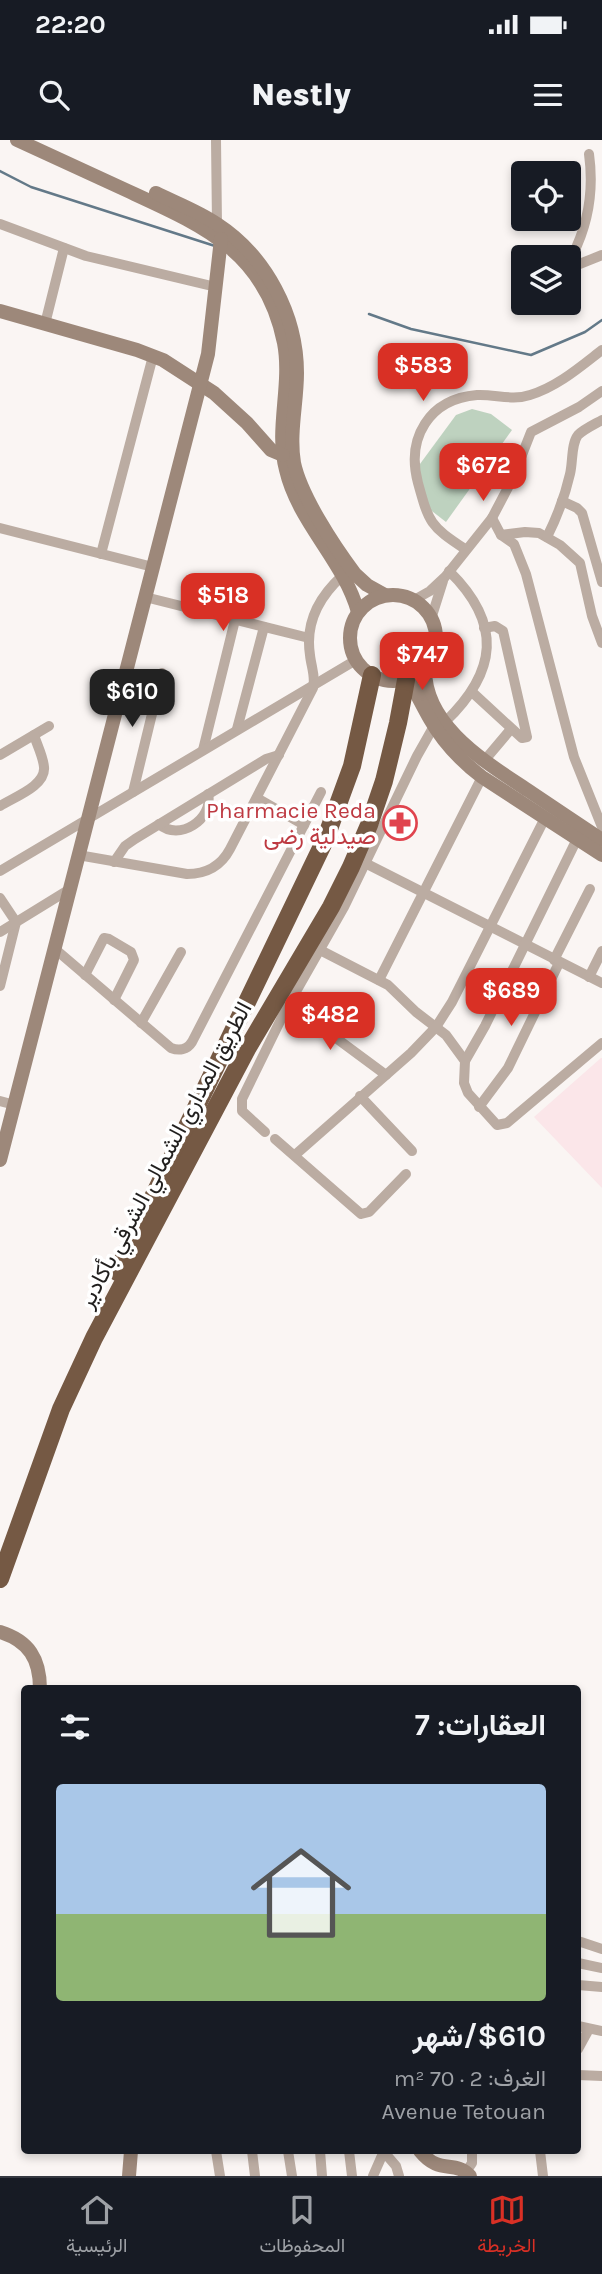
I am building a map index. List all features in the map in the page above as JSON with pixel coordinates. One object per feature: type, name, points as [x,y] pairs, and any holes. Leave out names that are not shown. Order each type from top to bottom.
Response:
[{"type":"highway","name":"الطريق المداري الشمالي الشرقي بأكادير","points":[[0,1552],[46,1421],[69,1368],[263,973],[325,840],[352,766],[372,676]]},
{"type":"highway","name":"الطريق المداري الشمالي الشرقي بأكادير","points":[[0,1579],[58,1419],[94,1338],[247,1049],[331,907],[351,867],[384,781],[407,679]]},
{"type":"street","points":[[16,140],[219,231],[237,240],[256,260],[284,306],[296,356],[297,382],[292,444],[298,475],[305,495],[351,568],[350,581],[319,604],[311,620],[309,638],[315,684],[228,854],[211,870],[187,874],[79,855]]},
{"type":"street","points":[[39,140],[180,204],[219,231],[263,287],[282,333],[287,369],[283,455],[293,492],[350,581],[358,612]]},
{"type":"street","points":[[1,1152],[211,335],[219,231],[216,140]]},
{"type":"street","points":[[589,154],[597,178],[584,233],[572,256],[577,265],[602,255]]},
{"type":"street","points":[[0,224],[64,248],[134,269],[216,288]]},
{"type":"street","points":[[45,324],[64,248]]},
{"type":"street","points":[[0,311],[153,356],[200,383],[234,411],[271,450],[283,455]]},
{"type":"street","points":[[465,549],[437,530],[426,512],[414,458],[418,435],[426,422],[442,408],[463,398],[480,395],[520,397],[541,391],[579,368],[602,350]]},
{"type":"street","points":[[101,554],[153,356]]},
{"type":"street","points":[[414,600],[430,591],[447,574],[492,518],[519,464],[531,432],[579,407],[602,391]]},
{"type":"street","points":[[547,537],[571,471],[575,442],[579,434],[602,420]]},
{"type":"street","points":[[562,501],[582,513],[602,582]]},
{"type":"street","points":[[492,518],[501,535],[514,544],[526,574],[574,757],[602,827]]},
{"type":"street","points":[[0,528],[153,567]]},
{"type":"street","points":[[501,535],[539,533],[560,545],[580,563],[602,643]]},
{"type":"street","points":[[385,595],[370,601],[358,612],[350,635],[356,660],[372,676],[388,681],[407,679],[425,667],[431,659],[436,639],[432,619],[447,574]]},
{"type":"street","points":[[265,1132],[243,1111],[241,1102],[286,1009],[365,863],[417,756],[439,724],[472,692],[485,664],[485,628],[480,613],[471,596],[447,574]]},
{"type":"street","points":[[350,581],[385,595],[400,595],[414,600],[432,619]]},
{"type":"street","points":[[145,597],[309,638]]},
{"type":"street","points":[[203,750],[235,620]]},
{"type":"street","points":[[237,729],[264,627]]},
{"type":"street","points":[[472,692],[522,738],[527,737],[503,631],[498,627],[485,628]]},
{"type":"street","points":[[0,871],[356,660]]},
{"type":"street","points":[[425,667],[427,690],[439,724],[484,761],[602,840]]},
{"type":"street","points":[[133,792],[162,673]]},
{"type":"street","points":[[407,679],[439,724],[457,756],[482,777],[602,855]]},
{"type":"street","points":[[0,755],[49,726]]},
{"type":"street","points":[[484,761],[511,729]]},
{"type":"street","points":[[0,806],[37,784],[42,777],[44,766],[34,734]]},
{"type":"street","points":[[114,862],[130,842],[266,759],[279,755]]},
{"type":"street","points":[[379,980],[482,777]]},
{"type":"street","points":[[55,949],[171,1048],[181,1050],[190,1045],[321,792]]},
{"type":"street","points":[[159,824],[167,830],[180,832],[199,821],[209,803],[208,794]]},
{"type":"street","points":[[257,799],[304,825]]},
{"type":"street","points":[[295,1155],[436,1027],[452,1002],[545,818]]},
{"type":"street","points":[[577,839],[485,1026],[465,1060],[466,1089],[495,1124],[505,1125],[602,1043]]},
{"type":"street","points":[[365,863],[602,983]]},
{"type":"street","points":[[480,1107],[508,1068],[590,889]]},
{"type":"street","points":[[0,932],[70,890]]},
{"type":"street","points":[[0,898],[16,922],[0,986]]},
{"type":"street","points":[[85,975],[104,939],[109,939],[131,952],[134,960],[114,1000]]},
{"type":"street","points":[[320,950],[392,988],[436,1027],[465,1060]]},
{"type":"street","points":[[589,977],[602,951]]},
{"type":"street","points":[[141,1023],[181,952]]},
{"type":"street","points":[[286,1009],[336,1038],[386,1075]]},
{"type":"street","points":[[360,1096],[412,1151]]},
{"type":"street","points":[[0,1101],[15,1105]]},
{"type":"street","points":[[275,1139],[364,1214],[407,1174]]},
{"type":"street","points":[[0,1632],[19,1639],[30,1650],[39,1667],[40,1685]]},
{"type":"street","points":[[581,1942],[602,1949]]},
{"type":"street","points":[[581,1964],[602,1968]]},
{"type":"street","points":[[581,1985],[602,1987]]},
{"type":"street","points":[[581,2027],[602,2031]]},
{"type":"street","points":[[581,2044],[589,2029]]},
{"type":"street","points":[[581,2075],[602,2076]]},
{"type":"street","points":[[129,2176],[131,2154]]},
{"type":"street","points":[[216,2154],[220,2176]]},
{"type":"street","points":[[252,2154],[255,2176]]},
{"type":"street","points":[[288,2154],[292,2176]]},
{"type":"street","points":[[320,2154],[322,2176]]},
{"type":"street","points":[[349,2154],[352,2176]]},
{"type":"street","points":[[373,2176],[383,2154]]},
{"type":"street","points":[[386,2154],[396,2166],[399,2176]]},
{"type":"street","points":[[424,2154],[435,2166],[468,2174],[472,2154]]},
{"type":"street","points":[[540,2154],[542,2176]]},
{"type":"shaded area","points":[[602,1058],[602,1188],[534,1117]]},
{"type":"green space","points":[[472,409],[491,414],[512,430],[446,522],[428,508],[417,468],[456,415]]},
{"type":"waterway","points":[[0,171],[31,187],[215,246]]},
{"type":"waterway","points":[[369,314],[411,329],[531,355],[585,332],[602,320]]},
{"type":"place","name":"Pharmacie Reda صيدلية رضى","points":[[400,823]]}]
